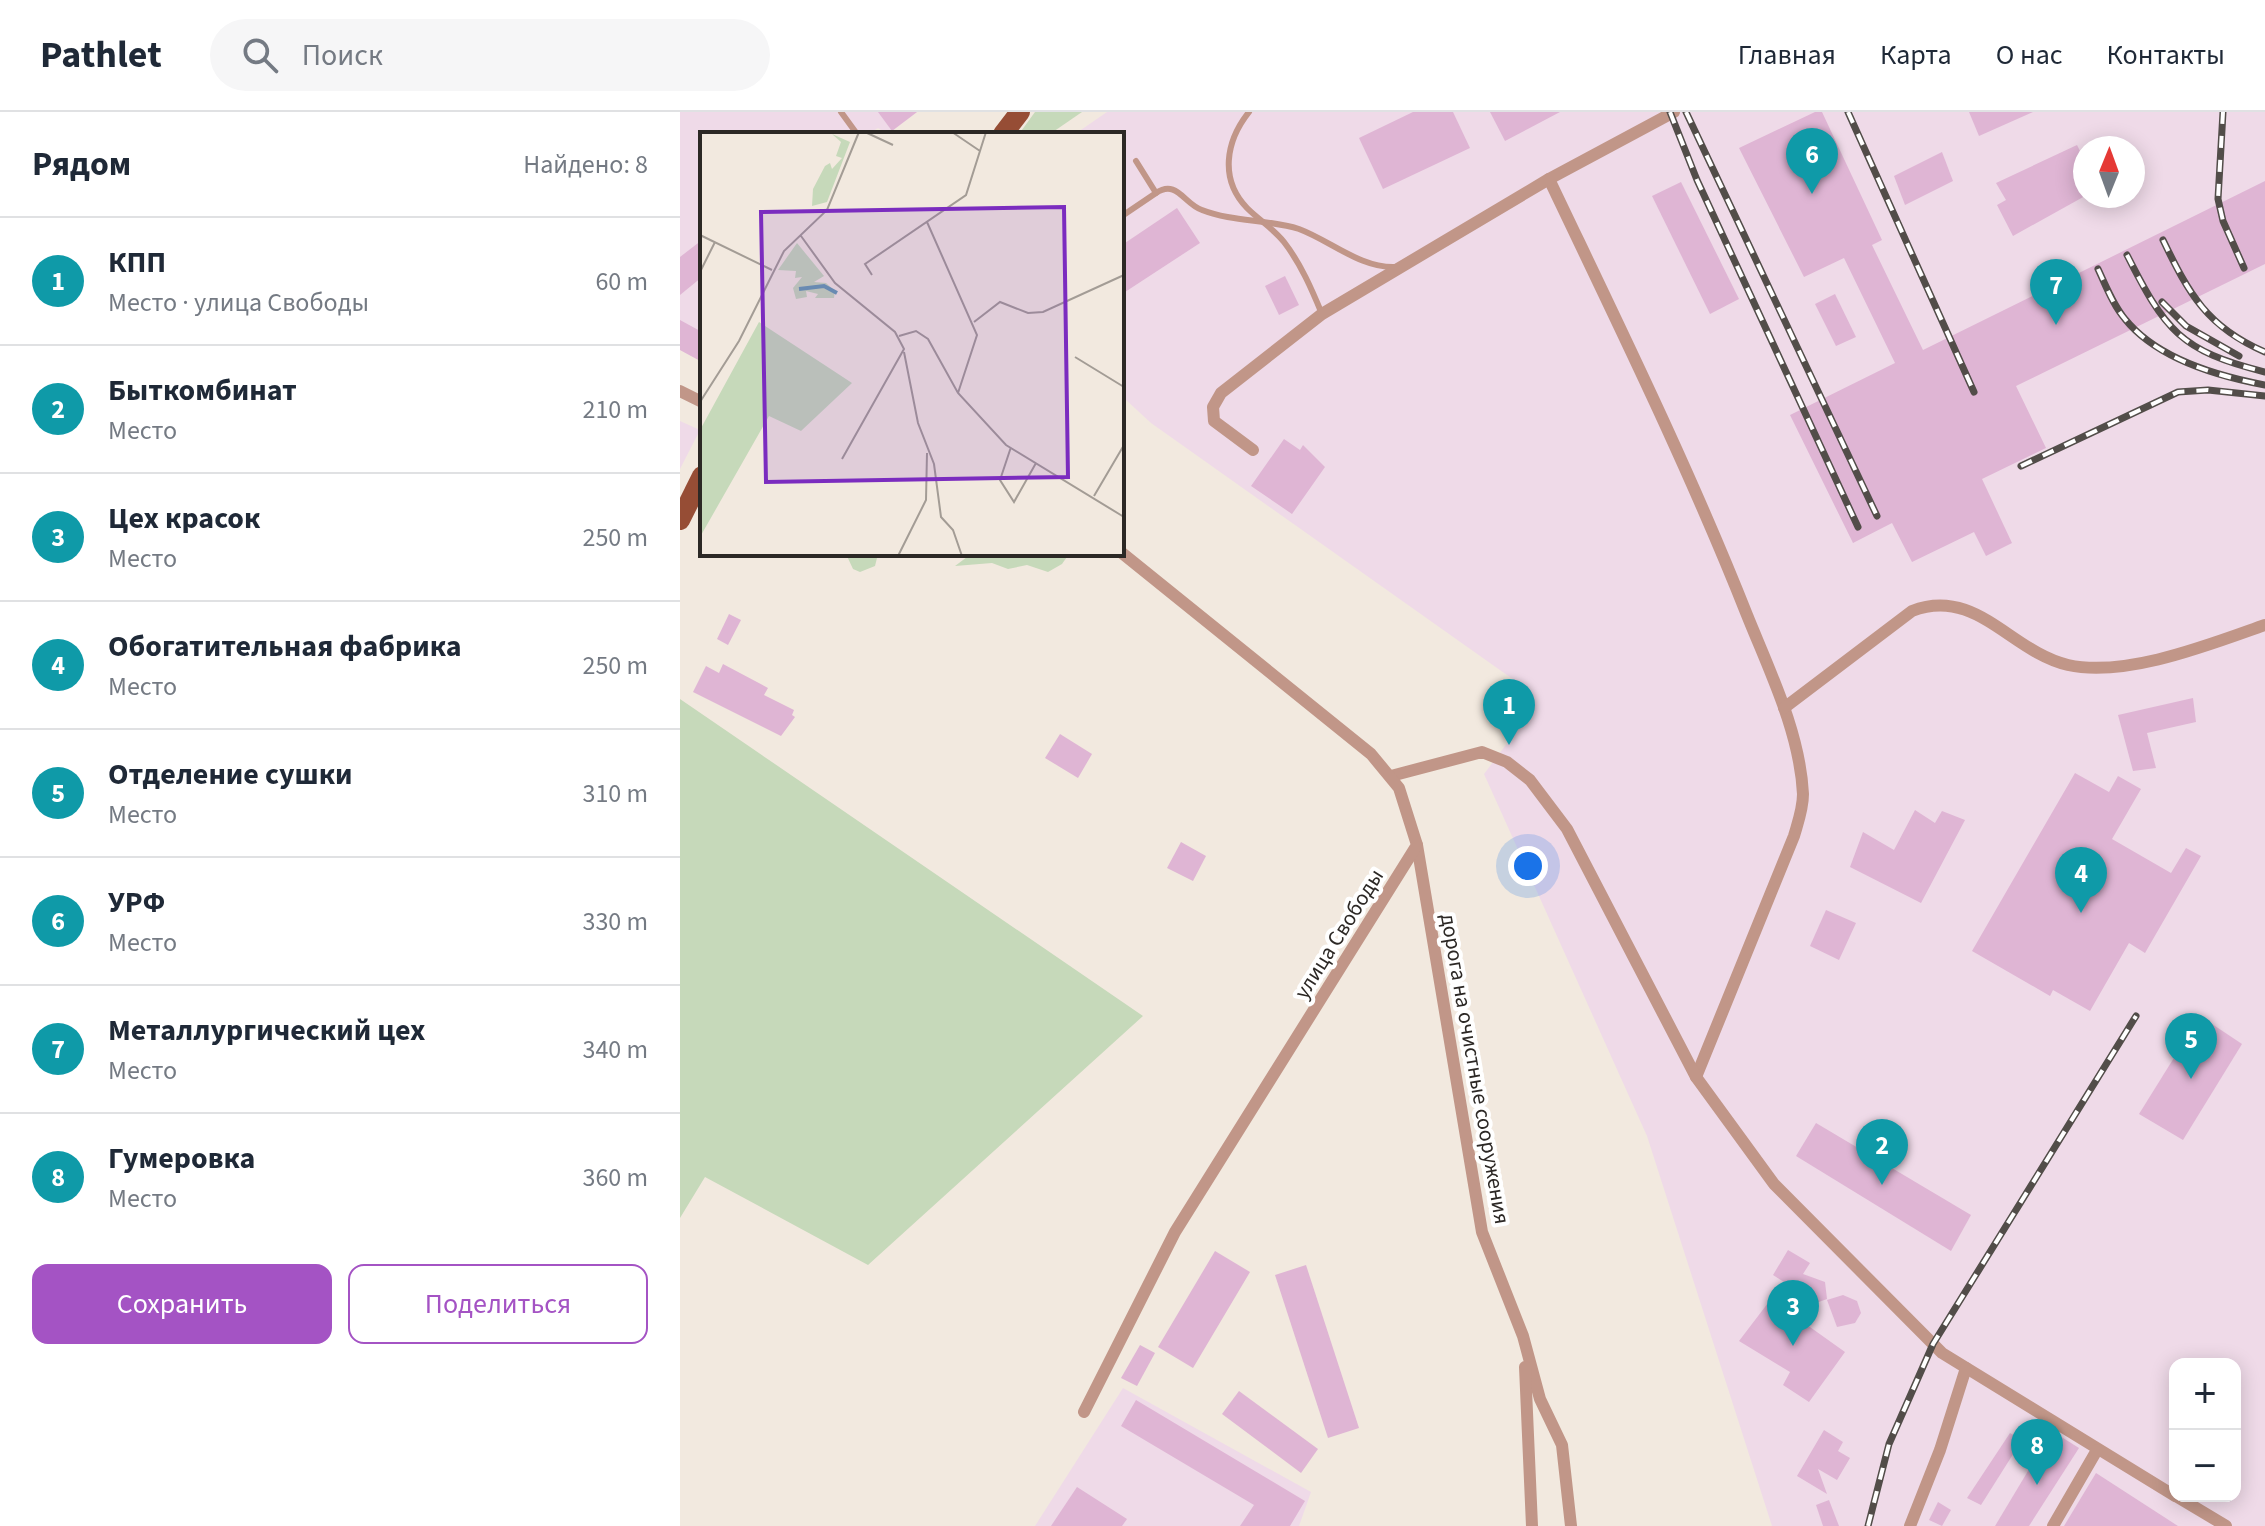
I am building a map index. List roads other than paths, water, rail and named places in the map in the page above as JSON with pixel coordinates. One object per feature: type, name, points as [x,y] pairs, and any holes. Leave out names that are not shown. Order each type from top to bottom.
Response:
[{"type":"main road","points":[[1005,132],[1020,112]]},
{"type":"main road","points":[[680,520],[700,480]]},
{"type":"street","points":[[1253,450],[1219,428],[1212,415],[1215,401],[1322,314],[1549,179],[1674,112]]},
{"type":"street","points":[[1549,179],[1698,492],[1784,708],[1801,778],[1800,818],[1696,1077]]},
{"type":"street","points":[[680,391],[700,401]]},
{"type":"street","points":[[1124,555],[1371,754],[1391,776],[1407,807],[1417,845]]},
{"type":"street","points":[[1784,708],[1912,611],[1933,605],[1971,610],[2051,659],[2090,667],[2147,661],[2265,625]]},
{"type":"street","points":[[1391,776],[1482,752],[1507,762],[1543,793],[1567,829],[1696,1077],[1774,1184],[1942,1353],[2169,1492]]},
{"type":"street","name":"дорога на очистные сооружения","points":[[1417,845],[1482,1232],[1523,1336],[1540,1399],[1562,1445],[1571,1526]]},
{"type":"street","name":"улица Свободы","points":[[1084,1412],[1175,1232],[1417,845]]},
{"type":"street","points":[[1523,1336],[1532,1526]]},
{"type":"street","points":[[1910,1526],[1940,1450],[1966,1368]]},
{"type":"street","points":[[2053,1526],[2097,1450]]},
{"type":"street","points":[[2185,1502],[2226,1526]]},
{"type":"lane","points":[[841,112],[856,132]]},
{"type":"lane","points":[[1249,112],[1231,142],[1229,175],[1237,197],[1285,243],[1307,279],[1322,314]]},
{"type":"lane","points":[[1136,161],[1156,193]]},
{"type":"lane","points":[[1124,215],[1169,188],[1201,210],[1309,233],[1367,263],[1383,268],[1401,267]]},
{"type":"railway","points":[[1670,112],[1697,180],[1858,527]]},
{"type":"railway","points":[[1686,112],[1877,516]]},
{"type":"railway","points":[[1848,112],[1974,392]]},
{"type":"railway","points":[[2223,112],[2218,199],[2223,221],[2244,268]]},
{"type":"railway","points":[[2163,240],[2191,293],[2202,307],[2228,332],[2265,352]]},
{"type":"railway","points":[[2127,255],[2153,302],[2178,334],[2213,355],[2265,372]]},
{"type":"railway","points":[[2098,269],[2121,314],[2154,345],[2208,371],[2265,385]]},
{"type":"railway","points":[[2162,302],[2186,326],[2239,356]]},
{"type":"railway","points":[[2021,466],[2178,392],[2208,390],[2265,396]]},
{"type":"railway","points":[[1868,1526],[1889,1444],[1933,1344],[2136,1016]]},
{"type":"place","name":"УРФ","points":[[1812,194]]},
{"type":"place","name":"Металлургический цех","points":[[2056,325]]},
{"type":"place","name":"КПП","points":[[1509,745]]},
{"type":"place","name":"Обогатительная фабрика","points":[[2081,913]]},
{"type":"place","name":"Отделение сушки","points":[[2191,1079]]},
{"type":"place","name":"Быткомбинат","points":[[1882,1185]]},
{"type":"place","name":"Цех красок","points":[[1793,1346]]},
{"type":"place","name":"Гумеровка","points":[[2037,1485]]}]
